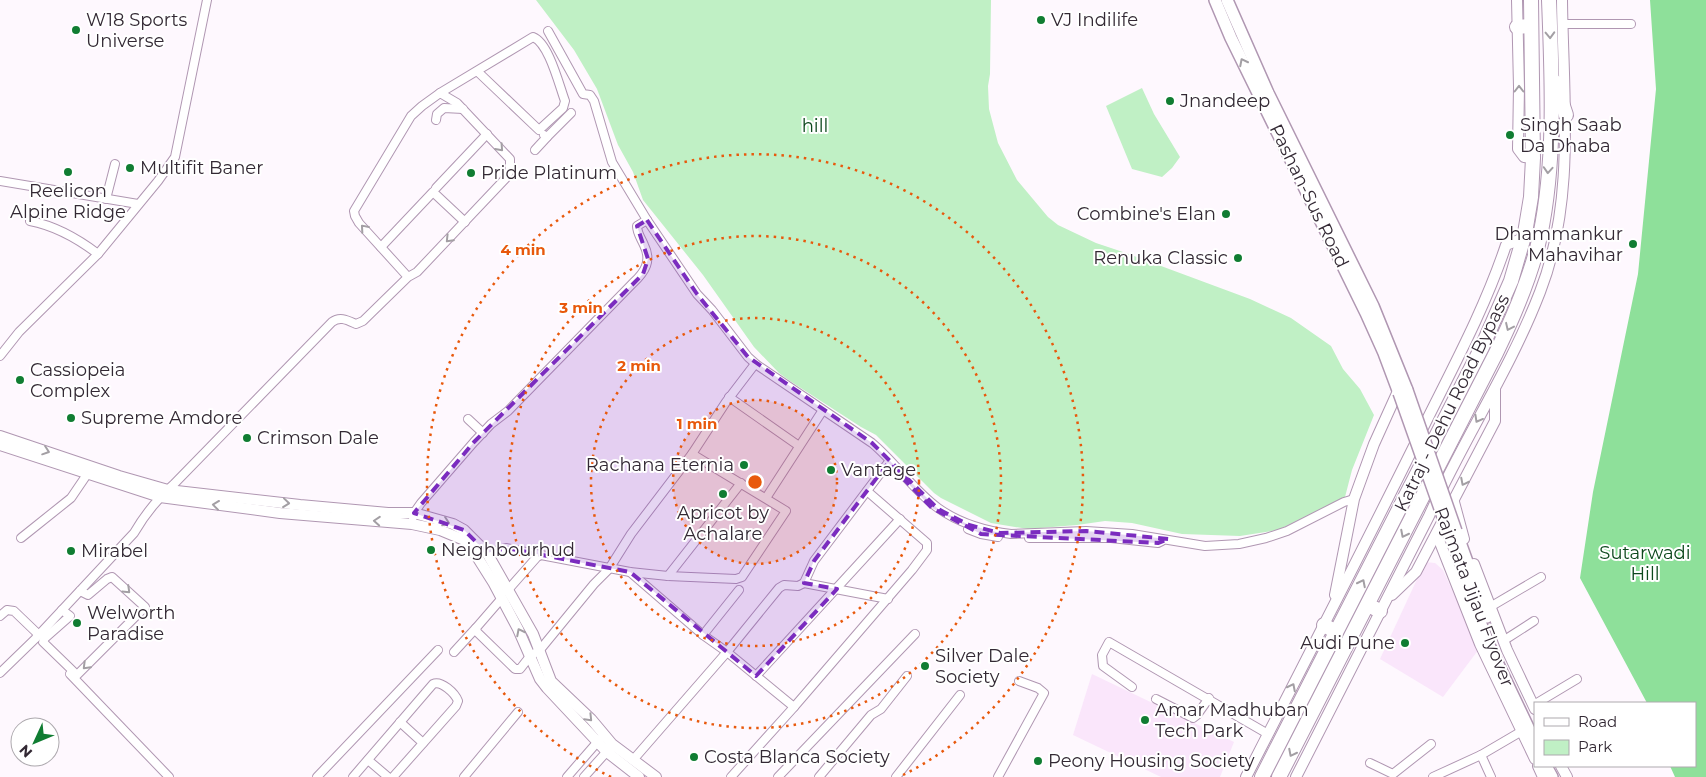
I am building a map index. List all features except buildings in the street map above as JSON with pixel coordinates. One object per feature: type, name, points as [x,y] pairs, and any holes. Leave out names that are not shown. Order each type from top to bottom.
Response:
[{"type":"highway","name":"Katraj - Dehu Road Bypass","points":[[1262,777],[1330,629],[1486,338],[1508,289],[1524,238],[1531,197],[1533,158],[1524,26],[1531,0]]},
{"type":"highway","name":"Katraj - Dehu Road Bypass","points":[[1280,777],[1378,606],[1526,286],[1540,237],[1546,198],[1552,69],[1549,0]]},
{"type":"highway","points":[[1552,69],[1566,116]]},
{"type":"main road","name":"Pashan-Sus Road","points":[[1215,0],[1233,37],[1272,101],[1373,306],[1401,391]]},
{"type":"main road","name":"Pashan-Sus Road","points":[[1227,0],[1233,37]]},
{"type":"main road","name":"Rajmata Jijau Flyover","points":[[1401,391],[1492,633],[1534,725]]},
{"type":"main road","name":"Rajmata Jijau Flyover","points":[[1456,534],[1487,641],[1534,740]]},
{"type":"street","points":[[0,356],[19,332],[98,254],[158,181],[175,157],[207,0]]},
{"type":"street","points":[[1517,0],[1524,26]]},
{"type":"street","points":[[1296,777],[1378,606],[1429,516],[1447,475],[1510,361],[1541,291],[1555,240],[1562,200],[1566,116],[1562,0]]},
{"type":"street","points":[[1563,24],[1631,24]]},
{"type":"street","points":[[548,30],[583,94],[590,95],[594,101],[612,162],[647,220],[697,294],[756,364],[872,443],[888,456],[938,509],[969,524],[1011,534],[1086,531],[1132,534],[1204,546],[1239,544],[1266,538],[1288,531],[1344,502],[1354,499]]},
{"type":"street","points":[[408,277],[359,223],[354,216],[354,211],[411,116],[440,93],[533,37],[539,39],[547,53],[565,101],[563,108],[539,130]]},
{"type":"street","points":[[477,71],[547,137]]},
{"type":"street","points":[[0,673],[37,637],[134,533],[146,513],[164,493],[332,322],[344,318],[356,324],[363,321],[408,277],[417,272],[506,178],[510,170],[510,160],[457,103],[440,93]]},
{"type":"street","points":[[436,120],[437,114],[444,108],[462,109]]},
{"type":"street","points":[[535,150],[571,112]]},
{"type":"street","points":[[436,188],[487,134]]},
{"type":"street","points":[[106,199],[115,164]]},
{"type":"street","points":[[0,181],[138,204]]},
{"type":"street","points":[[381,247],[434,192],[465,222]]},
{"type":"street","points":[[412,524],[414,514],[421,503],[483,433],[508,411],[643,274],[648,259],[646,248],[637,230],[637,226],[647,220]]},
{"type":"street","points":[[30,221],[46,224],[62,231],[98,254]]},
{"type":"street","points":[[1334,603],[1478,314],[1506,244],[1524,238]]},
{"type":"street","points":[[476,628],[477,632],[515,668],[520,669],[609,569],[631,534],[692,454],[729,397],[756,364]]},
{"type":"street","points":[[756,364],[758,370],[873,448],[932,508],[964,527],[981,534],[1000,538],[1111,538],[1158,543],[1169,539]]},
{"type":"street","points":[[1378,606],[1416,572],[1437,535],[1495,421],[1495,388]]},
{"type":"street","points":[[1246,777],[1268,734],[1330,629],[1338,576],[1354,499],[1390,407],[1401,391]]},
{"type":"street","points":[[729,397],[799,446]]},
{"type":"street","points":[[766,498],[821,413]]},
{"type":"street","points":[[468,419],[483,433]]},
{"type":"street","points":[[0,436],[90,471]]},
{"type":"street","points":[[0,445],[164,493],[280,513],[412,524],[440,530],[464,540],[505,595]]},
{"type":"street","points":[[486,553],[506,548],[630,572],[668,576],[736,579],[742,577],[786,511],[692,454]]},
{"type":"street","points":[[804,583],[814,561],[888,463]]},
{"type":"street","points":[[21,538],[71,498],[90,471]]},
{"type":"street","points":[[668,576],[741,483]]},
{"type":"street","points":[[731,777],[888,599],[927,550],[927,543],[867,491]]},
{"type":"street","points":[[164,493],[414,514],[453,524],[464,530],[486,553],[535,653],[540,680],[547,688],[563,698],[639,777]]},
{"type":"street","points":[[1454,502],[1456,534],[1490,607],[1503,641],[1534,704]]},
{"type":"street","points":[[756,676],[900,518]]},
{"type":"street","points":[[1437,535],[1472,628],[1534,757]]},
{"type":"street","points":[[454,652],[537,557],[541,555]]},
{"type":"street","points":[[630,572],[703,635],[727,652],[794,707]]},
{"type":"street","points":[[62,610],[70,616],[45,638],[44,642],[77,675],[145,607],[112,577],[107,578],[88,595],[80,591]]},
{"type":"street","points":[[1490,607],[1541,577]]},
{"type":"street","points":[[633,760],[727,652],[779,588],[784,585],[798,586],[804,583],[888,599]]},
{"type":"street","points":[[703,635],[739,590]]},
{"type":"street","points":[[0,616],[7,610],[14,611],[169,777]]},
{"type":"street","points":[[1503,641],[1534,621]]},
{"type":"street","points":[[778,777],[915,634]]},
{"type":"street","points":[[1132,687],[1103,666],[1102,656],[1109,642],[1209,698],[1268,734]]},
{"type":"street","points":[[318,777],[438,650]]},
{"type":"street","points":[[819,777],[908,676]]},
{"type":"street","points":[[1541,702],[1577,679]]},
{"type":"street","points":[[998,777],[1044,693],[1038,688],[1019,681]]},
{"type":"street","points":[[353,777],[433,684],[436,682],[441,683],[457,697],[456,706],[393,777]]},
{"type":"street","points":[[896,777],[960,695]]},
{"type":"street","points":[[1156,699],[1193,718],[1209,698]]},
{"type":"street","points":[[464,777],[518,712]]},
{"type":"street","points":[[400,722],[423,743]]},
{"type":"street","points":[[1433,777],[1481,754],[1522,731]]},
{"type":"street","points":[[566,777],[601,738]]},
{"type":"street","points":[[1370,763],[1395,776],[1431,744]]},
{"type":"street","points":[[610,748],[633,760],[656,777]]},
{"type":"street","points":[[584,777],[610,748]]},
{"type":"street","points":[[1481,754],[1491,777]]},
{"type":"street","points":[[368,760],[388,777]]},
{"type":"highlighted area","points":[[647,220],[697,294],[748,357],[872,443],[938,509],[969,525],[1000,533],[1086,531],[1169,539],[1158,543],[981,534],[932,508],[888,463],[814,561],[804,583],[837,589],[756,676],[630,572],[506,548],[487,553],[464,530],[414,513],[474,442],[643,274],[648,259],[637,226]]},
{"type":"shaded area","points":[[1425,562],[1435,563],[1443,570],[1479,649],[1443,697],[1380,659]]},
{"type":"shaded area","name":"Amar Madhuban Tech Park","points":[[1092,674],[1234,742],[1220,777],[1161,777],[1073,735]]},
{"type":"green space","name":"hill","points":[[536,0],[991,0],[989,109],[998,143],[1017,180],[1048,217],[1058,225],[1096,243],[1250,299],[1291,318],[1331,346],[1343,369],[1360,389],[1374,415],[1352,470],[1345,497],[1278,530],[1240,536],[1182,534],[1132,523],[1105,521],[1028,529],[991,523],[941,498],[876,435],[790,381],[779,373],[754,347],[703,275],[643,200],[633,172],[618,145],[597,89],[574,50]]},
{"type":"green space","name":"Sutarwadi Hill","points":[[1650,0],[1706,0],[1706,777],[1675,777],[1670,767],[1696,767],[1696,702],[1646,702],[1580,578],[1593,492],[1638,274],[1656,89]]},
{"type":"green space","points":[[1142,88],[1154,114],[1180,157],[1162,177],[1132,169],[1106,106]]},
{"type":"place","name":"VJ Indilife","points":[[1041,20]]},
{"type":"place","name":"W18 Sports Universe","points":[[76,30]]},
{"type":"place","name":"Jnandeep","points":[[1170,101]]},
{"type":"place","name":"Singh Saab Da Dhaba","points":[[1510,135]]},
{"type":"place","name":"Multifit Baner","points":[[130,168]]},
{"type":"place","name":"Reelicon Alpine Ridge","points":[[68,172]]},
{"type":"place","name":"Pride Platinum","points":[[471,173]]},
{"type":"place","name":"Combine's Elan","points":[[1226,214]]},
{"type":"place","name":"Dhammankur Mahavihar","points":[[1633,244]]},
{"type":"place","name":"Renuka Classic","points":[[1238,258]]},
{"type":"place","name":"Cassiopeia Complex","points":[[20,380]]},
{"type":"place","name":"Supreme Amdore","points":[[71,418]]},
{"type":"place","name":"Crimson Dale","points":[[247,438]]},
{"type":"place","name":"Rachana Eternia","points":[[744,465]]},
{"type":"place","name":"Vantage","points":[[831,470]]},
{"type":"place","name":"Apricot by Achalare","points":[[723,494]]},
{"type":"place","name":"Neighbourhud","points":[[431,550]]},
{"type":"place","name":"Mirabel","points":[[71,551]]},
{"type":"place","name":"Welworth Paradise","points":[[77,623]]},
{"type":"place","name":"Audi Pune","points":[[1405,643]]},
{"type":"place","name":"Silver Dale Society","points":[[925,666]]},
{"type":"place","name":"Amar Madhuban Tech Park","points":[[1145,720]]},
{"type":"place","name":"Costa Blanca Society","points":[[694,757]]},
{"type":"place","name":"Peony Housing Society","points":[[1038,761]]}]
